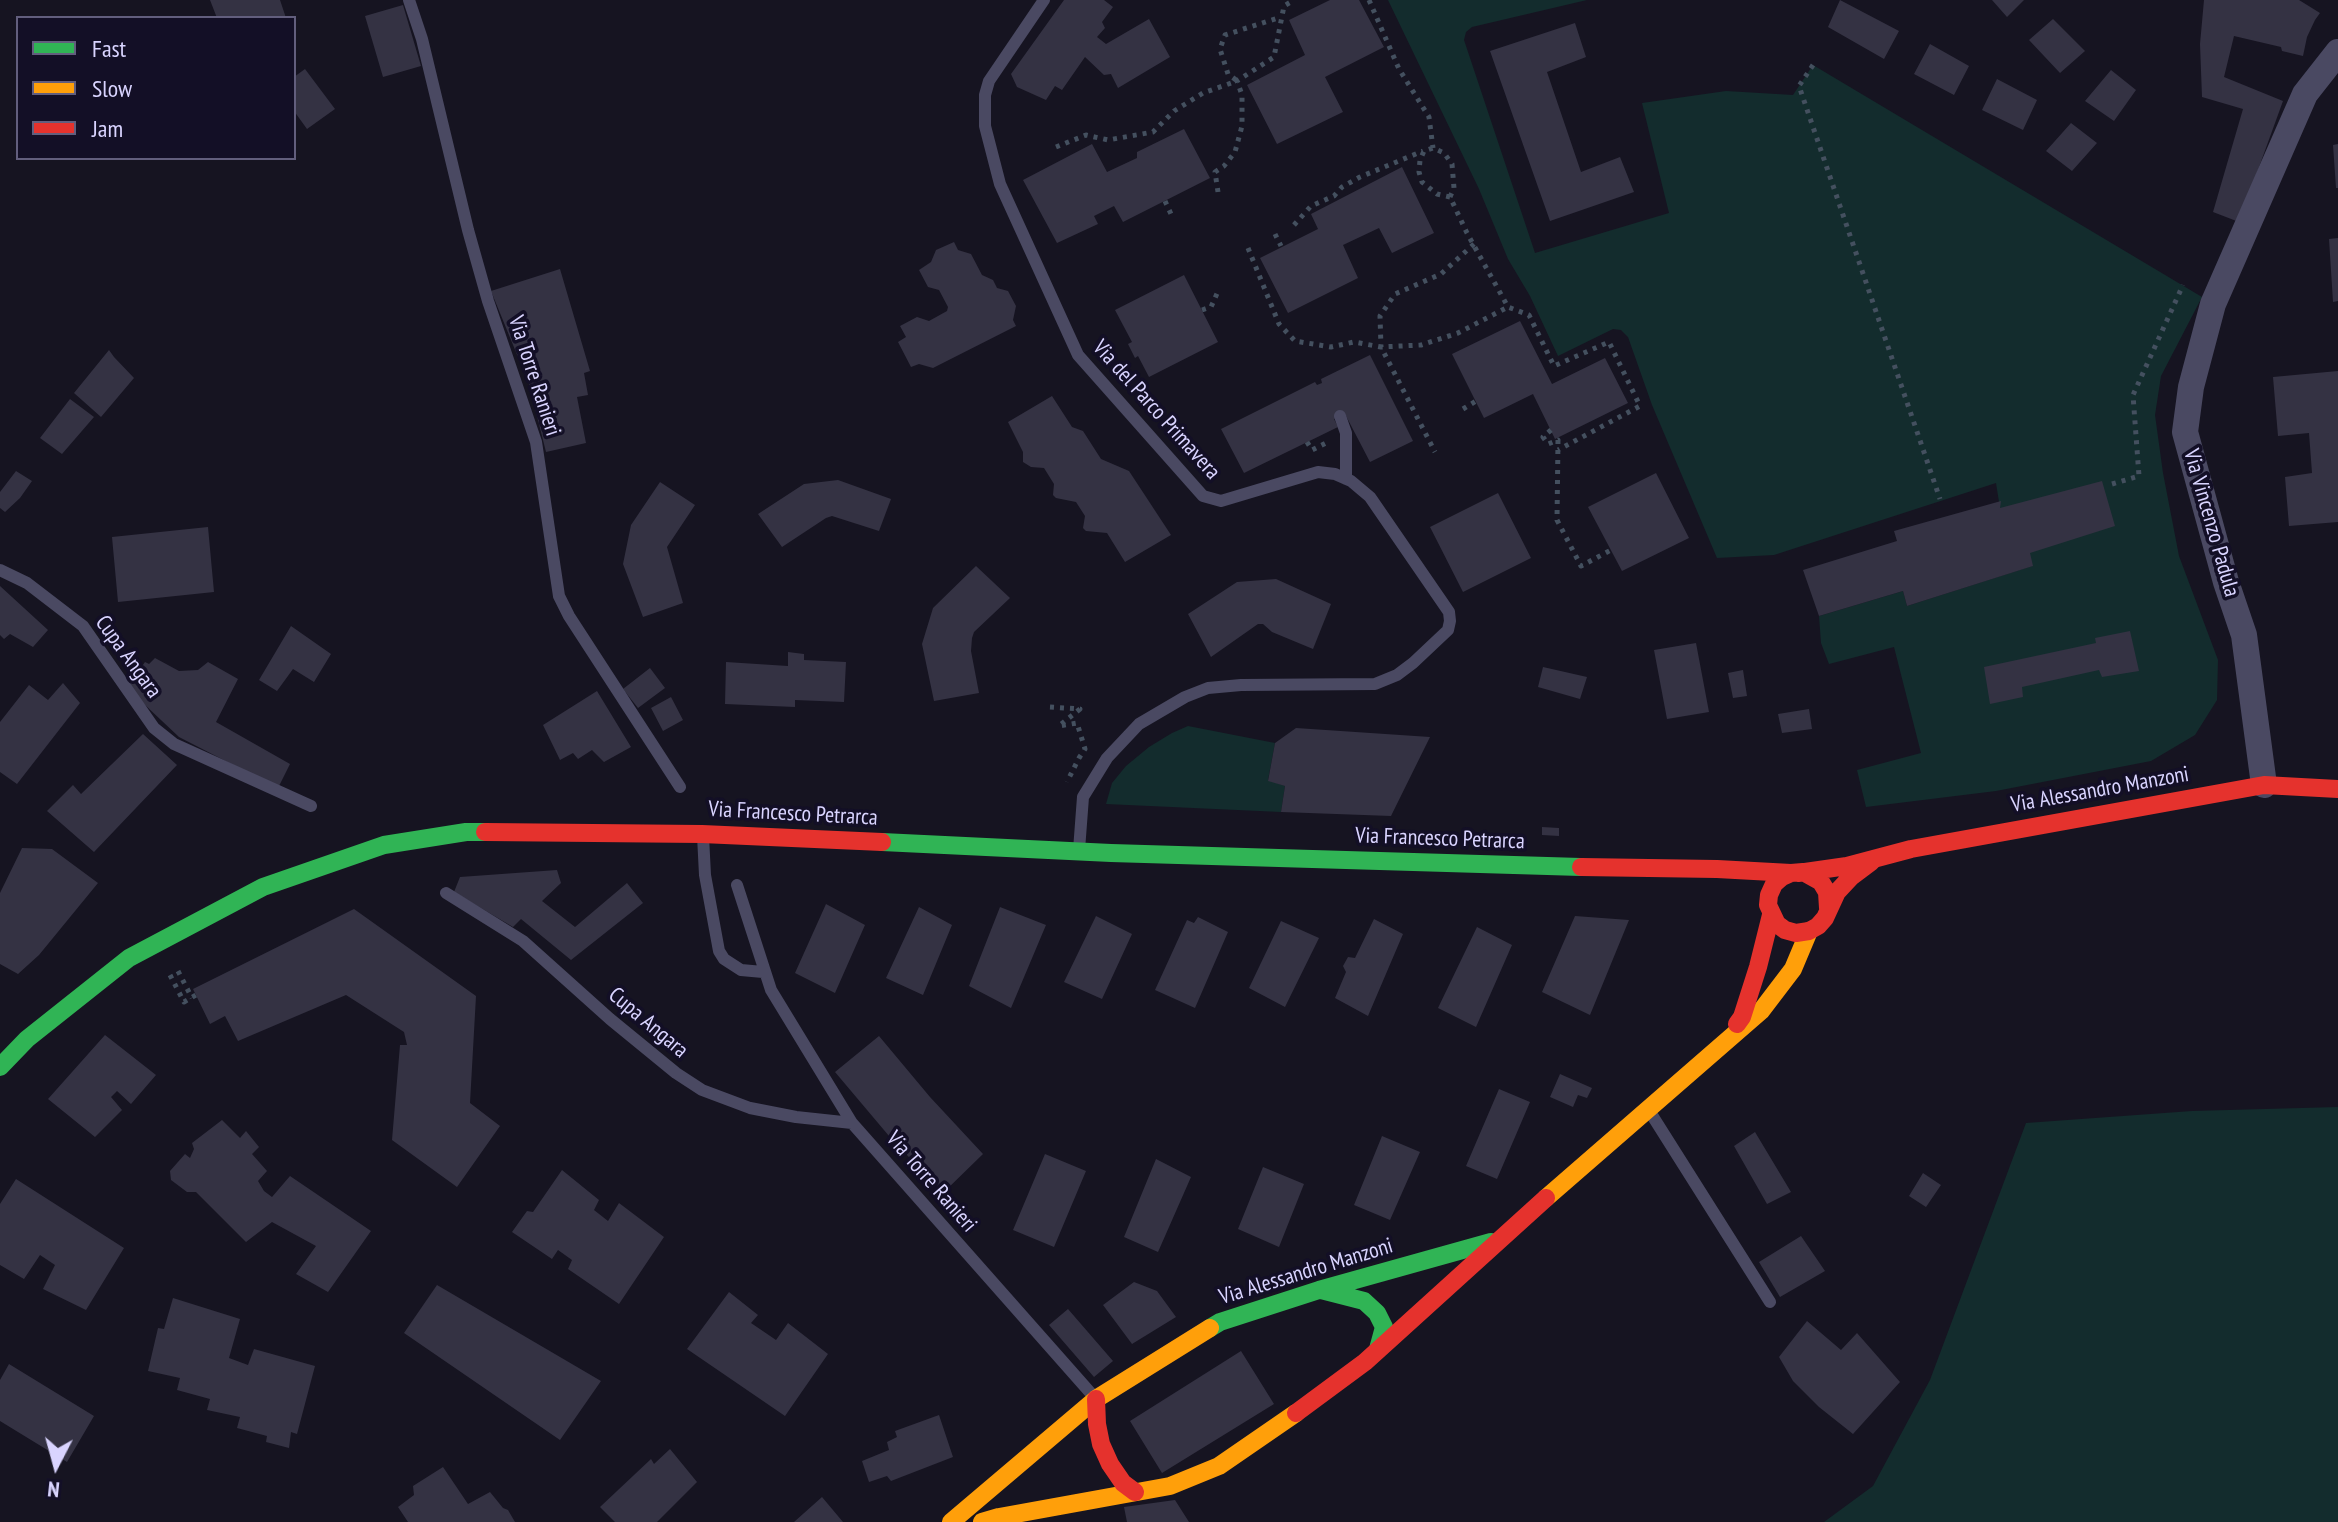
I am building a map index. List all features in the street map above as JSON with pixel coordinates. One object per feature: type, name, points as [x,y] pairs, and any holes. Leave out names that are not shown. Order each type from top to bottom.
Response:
[{"type":"street","name":"Via Vincenzo Padula","points":[[2264,785],[2244,635],[2226,582],[2185,432],[2191,387],[2213,304],[2305,94],[2338,52]]},
{"type":"street","name":"Via Alessandro Manzoni","points":[[1795,873],[1847,866],[1911,849],[2264,785],[2338,789]]},
{"type":"street","name":"Via Francesco Petrarca","points":[[0,1067],[27,1039],[129,958],[263,887],[384,845],[466,832],[702,834],[1079,851],[1795,873]]},
{"type":"street","name":"Via Alessandro Manzoni","points":[[1828,908],[1851,877],[1873,860]]},
{"type":"street","name":"Via Francesco Petrarca","points":[[1649,869],[1715,887]]},
{"type":"street","points":[[1795,873],[1813,876],[1821,882],[1827,892],[1828,908],[1818,926],[1796,933],[1777,924],[1765,909],[1774,884],[1782,877],[1795,873]]},
{"type":"street","name":"Via Alessandro Manzoni","points":[[1726,1042],[1742,1017],[1748,997],[1765,909]]},
{"type":"street","name":"Via Alessandro Manzoni","points":[[982,1522],[1170,1486],[1219,1466],[1267,1435],[1378,1349],[1497,1240],[1761,1011],[1793,969],[1809,931]]},
{"type":"street","name":"Via Alessandro Manzoni","points":[[951,1522],[1096,1399],[1220,1322],[1319,1290],[1497,1240]]},
{"type":"street","points":[[1319,1290],[1364,1301],[1377,1313],[1384,1327],[1378,1349]]},
{"type":"street","points":[[1096,1399],[1101,1444],[1123,1483],[1135,1492]]},
{"type":"lane","name":"Via Torre Ranieri","points":[[409,0],[422,39],[488,301],[536,442],[559,596],[680,787]]},
{"type":"lane","name":"Via del Parco Primavera","points":[[1044,0],[989,81],[985,95],[985,126],[1000,184],[1078,355],[1203,496],[1221,501],[1318,472],[1346,479]]},
{"type":"lane","points":[[1079,851],[1083,797],[1107,758],[1139,724],[1185,697],[1208,688],[1375,684],[1397,675],[1448,630],[1449,612],[1370,497],[1346,479],[1346,433],[1340,416]]},
{"type":"lane","name":"Cupa Angara","points":[[0,570],[27,583],[83,626],[154,728],[174,744],[311,806]]},
{"type":"lane","points":[[702,834],[705,875],[719,951],[724,959],[741,970],[763,972]]},
{"type":"lane","name":"Via Torre Ranieri","points":[[737,885],[771,990],[852,1123],[1096,1399]]},
{"type":"lane","name":"Cupa Angara","points":[[446,893],[523,941],[622,1029],[702,1090],[750,1108],[852,1123]]},
{"type":"lane","points":[[1649,1109],[1770,1302]]},
{"type":"path","points":[[1056,147],[1086,135],[1108,140],[1153,132],[1174,111],[1203,93],[1237,81],[1274,57],[1284,6],[1294,0]]},
{"type":"path","points":[[1369,0],[1399,69],[1429,117],[1433,148]]},
{"type":"path","points":[[1218,192],[1215,172],[1235,152],[1242,126],[1242,95],[1237,81],[1228,74],[1220,49],[1225,35],[1282,17]]},
{"type":"path","points":[[1813,65],[1799,86],[1940,499]]},
{"type":"path","points":[[1294,225],[1311,206],[1334,196],[1342,187],[1360,177],[1433,148],[1444,153],[1452,164],[1454,188],[1450,197],[1508,307],[1529,315],[1554,366],[1609,342],[1640,406],[1558,450]]},
{"type":"path","points":[[1424,151],[1419,172],[1422,182],[1437,194],[1450,197]]},
{"type":"path","points":[[1165,201],[1171,214]]},
{"type":"path","points":[[1275,234],[1281,246]]},
{"type":"path","points":[[1435,452],[1381,347],[1380,316],[1395,294],[1441,274],[1474,244]]},
{"type":"path","points":[[1248,248],[1279,324],[1295,341],[1331,347],[1354,342],[1381,347],[1421,345],[1458,333],[1508,307]]},
{"type":"path","points":[[2112,484],[2139,476],[2133,395],[2183,285]]},
{"type":"path","points":[[1202,310],[1211,307],[1219,289]]},
{"type":"path","points":[[1463,409],[1476,401]]},
{"type":"path","points":[[1551,430],[1543,437],[1548,444],[1558,440],[1557,520],[1581,566],[1611,550]]},
{"type":"path","points":[[1050,707],[1080,709],[1059,726],[1077,723],[1079,730]]},
{"type":"path","points":[[170,975],[184,1002],[194,996],[178,971]]},
{"type":"green space","points":[[1388,0],[1587,0],[1472,27],[1466,32],[1464,40],[1535,253],[1669,213],[1642,103],[1726,91],[1793,95],[1813,65],[2202,297],[2161,376],[2155,415],[2179,556],[2218,660],[2217,700],[2195,735],[2151,761],[1996,791],[1866,807],[1857,770],[1921,753],[1894,647],[1829,664],[1821,643],[1819,616],[1903,591],[1907,606],[2032,566],[2000,508],[1996,483],[1774,555],[1717,558],[1652,405],[1628,337],[1621,330],[1613,329],[1558,356],[1530,296],[1508,259],[1479,189]]},
{"type":"green space","points":[[1188,726],[1275,743],[1268,780],[1285,786],[1281,812],[1106,804],[1112,783],[1126,766],[1149,747]]},
{"type":"green space","points":[[2338,1107],[2338,1522],[1824,1522],[1873,1486],[1930,1380],[2026,1123],[2192,1111]]},
{"type":"building","points":[[210,0],[280,0],[285,16],[216,16]]},
{"type":"building","points":[[1064,0],[1104,0],[1113,7],[1102,22],[1105,28],[1097,37],[1106,44],[1149,19],[1170,57],[1118,88],[1111,74],[1104,75],[1085,57],[1062,90],[1055,86],[1046,100],[1017,87],[1011,74]]},
{"type":"building","points":[[1330,0],[1359,0],[1384,47],[1325,77],[1343,112],[1277,144],[1247,85],[1305,55],[1289,20]]},
{"type":"building","points":[[1840,0],[1899,31],[1884,59],[1828,27]]},
{"type":"building","points":[[1992,0],[2024,0],[2007,17]]},
{"type":"building","points":[[2204,0],[2299,0],[2320,13],[2307,37],[2303,56],[2282,51],[2281,47],[2234,36],[2224,77],[2283,101],[2239,222],[2213,212],[2243,109],[2202,97],[2200,44]]},
{"type":"building","points":[[403,5],[421,66],[383,77],[365,16]]},
{"type":"building","points":[[2053,19],[2085,51],[2060,73],[2029,40]]},
{"type":"building","points":[[1575,23],[1586,57],[1547,72],[1581,172],[1620,157],[1634,192],[1550,221],[1490,51]]},
{"type":"building","points":[[1930,44],[1969,66],[1954,95],[1914,74]]},
{"type":"building","points":[[305,69],[335,109],[307,129],[296,114],[296,76]]},
{"type":"building","points":[[2111,70],[2136,90],[2114,121],[2085,101]]},
{"type":"building","points":[[1997,79],[2037,100],[2023,130],[1982,110]]},
{"type":"building","points":[[2071,123],[2097,143],[2072,171],[2046,151]]},
{"type":"building","points":[[1184,129],[1210,178],[1123,222],[1114,206],[1094,216],[1098,224],[1057,243],[1023,180],[1092,144],[1107,172],[1137,158],[1137,152]]},
{"type":"building","points":[[2338,144],[2338,188],[2336,188],[2333,145]]},
{"type":"building","points":[[1402,167],[1434,233],[1392,253],[1379,228],[1343,245],[1358,278],[1288,313],[1260,258],[1318,229],[1311,214]]},
{"type":"building","points":[[2338,238],[2338,301],[2333,302],[2329,239]]},
{"type":"building","points":[[954,242],[958,250],[971,254],[982,275],[993,280],[997,288],[1008,291],[1016,306],[1013,320],[1016,326],[933,368],[919,364],[911,367],[898,342],[906,337],[900,326],[917,317],[929,321],[947,311],[948,307],[939,290],[928,287],[919,270],[931,262],[936,250]]},
{"type":"building","points":[[560,269],[590,371],[584,373],[588,395],[577,397],[586,443],[546,452],[529,384],[491,291]]},
{"type":"building","points":[[1184,275],[1218,342],[1149,377],[1138,356],[1135,358],[1128,344],[1132,342],[1115,310]]},
{"type":"building","points":[[1520,321],[1552,384],[1605,358],[1628,403],[1555,439],[1533,394],[1484,418],[1452,354]]},
{"type":"building","points":[[109,350],[134,378],[101,417],[74,393]]},
{"type":"building","points":[[1370,355],[1413,441],[1370,462],[1345,414],[1334,419],[1338,427],[1244,473],[1221,429],[1315,382],[1317,385],[1322,383],[1321,379]]},
{"type":"building","points":[[2338,371],[2338,522],[2289,526],[2285,477],[2312,473],[2309,433],[2278,436],[2273,377]]},
{"type":"building","points":[[1052,396],[1072,427],[1083,431],[1101,459],[1129,471],[1171,535],[1125,562],[1107,533],[1083,528],[1085,516],[1076,502],[1053,495],[1054,484],[1044,468],[1031,467],[1023,462],[1023,452],[1008,422]]},
{"type":"building","points":[[70,399],[94,417],[62,454],[40,438]]},
{"type":"building","points":[[16,471],[32,481],[5,512],[0,508],[0,492]]},
{"type":"building","points":[[1656,473],[1689,538],[1622,571],[1588,507]]},
{"type":"building","points":[[838,480],[891,499],[879,531],[832,516],[782,547],[758,514],[804,484]]},
{"type":"building","points":[[2102,481],[2115,526],[2030,553],[2033,566],[1907,606],[1903,591],[1819,616],[1803,570],[1897,541],[1894,531],[2001,501],[2000,508]]},
{"type":"building","points":[[660,482],[695,505],[667,547],[683,603],[643,617],[623,564],[631,525]]},
{"type":"building","points":[[1498,493],[1531,558],[1463,592],[1430,527]]},
{"type":"building","points":[[208,527],[214,592],[118,602],[112,537]]},
{"type":"building","points":[[976,566],[1010,598],[974,632],[972,638],[971,651],[979,693],[934,701],[922,644],[933,608]]},
{"type":"building","points":[[1276,579],[1331,604],[1313,649],[1258,624],[1211,657],[1188,614],[1237,582]]},
{"type":"building","points":[[0,586],[48,630],[33,647],[10,634],[4,639],[0,635]]},
{"type":"building","points":[[291,626],[331,654],[314,682],[293,669],[277,691],[259,680]]},
{"type":"building","points":[[2130,631],[2139,671],[2102,677],[2099,670],[2022,687],[2023,697],[1990,704],[1984,667],[2096,643],[2095,638]]},
{"type":"building","points":[[1696,643],[1709,712],[1667,719],[1654,650]]},
{"type":"building","points":[[788,652],[804,654],[804,660],[846,662],[844,702],[795,700],[795,707],[725,704],[726,662],[788,666]]},
{"type":"building","points":[[155,658],[179,671],[198,670],[208,662],[238,679],[216,722],[290,764],[278,788],[179,737],[127,688],[145,662],[149,664]]},
{"type":"building","points":[[1543,667],[1587,677],[1580,699],[1538,687]]},
{"type":"building","points":[[650,668],[665,688],[638,708],[623,689]]},
{"type":"building","points":[[1743,670],[1747,696],[1733,698],[1728,673]]},
{"type":"building","points":[[63,683],[80,703],[17,784],[0,772],[0,722],[29,685],[48,700]]},
{"type":"building","points":[[597,691],[631,747],[604,762],[592,750],[578,759],[573,753],[560,760],[543,725]]},
{"type":"building","points":[[671,697],[683,720],[663,731],[651,708]]},
{"type":"building","points":[[1809,709],[1812,729],[1782,733],[1778,714]]},
{"type":"building","points":[[1296,728],[1430,737],[1391,816],[1281,812],[1285,786],[1268,781],[1275,743]]},
{"type":"building","points":[[143,734],[177,765],[94,852],[47,811],[73,785],[81,794]]},
{"type":"building","points":[[819,808],[836,808],[836,815],[819,814]]},
{"type":"building","points":[[1542,827],[1559,828],[1559,836],[1542,835]]},
{"type":"building","points":[[22,848],[52,849],[98,883],[39,955],[18,974],[0,964],[0,893]]},
{"type":"building","points":[[557,870],[561,883],[542,901],[575,927],[627,883],[643,903],[571,960],[521,919],[513,927],[454,892],[460,877]]},
{"type":"building","points":[[826,904],[865,925],[835,993],[795,973]]},
{"type":"building","points":[[919,907],[952,925],[923,995],[886,978]]},
{"type":"building","points":[[1000,907],[1046,925],[1011,1008],[969,986]]},
{"type":"building","points":[[354,909],[476,996],[470,1103],[500,1126],[457,1187],[392,1140],[400,1045],[407,1045],[404,1032],[346,995],[238,1041],[225,1016],[210,1024],[193,989]]},
{"type":"building","points":[[1096,916],[1132,934],[1102,999],[1064,982]]},
{"type":"building","points":[[1575,916],[1629,920],[1590,1015],[1542,992]]},
{"type":"building","points":[[1198,917],[1228,932],[1195,1008],[1155,990],[1187,920],[1194,923]]},
{"type":"building","points":[[1374,919],[1403,934],[1368,1016],[1335,998],[1346,972],[1343,966],[1348,957],[1355,958]]},
{"type":"building","points":[[1281,921],[1319,938],[1285,1007],[1249,988]]},
{"type":"building","points":[[1477,927],[1512,945],[1476,1027],[1438,1008]]},
{"type":"building","points":[[105,1035],[156,1075],[131,1104],[117,1091],[111,1097],[122,1110],[95,1137],[48,1099]]},
{"type":"building","points":[[879,1036],[983,1154],[943,1193],[835,1072]]},
{"type":"building","points":[[1560,1074],[1592,1088],[1587,1098],[1578,1095],[1573,1107],[1550,1097]]},
{"type":"building","points":[[1499,1089],[1530,1102],[1497,1179],[1466,1166]]},
{"type":"building","points":[[222,1120],[240,1138],[246,1131],[259,1147],[252,1154],[267,1171],[258,1181],[272,1197],[290,1176],[371,1231],[328,1292],[296,1274],[316,1246],[272,1222],[246,1242],[196,1192],[187,1192],[171,1180],[170,1171],[185,1154],[190,1158],[194,1149],[192,1143]]},
{"type":"building","points":[[1755,1132],[1791,1192],[1767,1204],[1734,1146]]},
{"type":"building","points":[[1382,1136],[1420,1152],[1390,1220],[1354,1205]]},
{"type":"building","points":[[1045,1154],[1086,1171],[1054,1247],[1013,1230]]},
{"type":"building","points":[[1156,1159],[1191,1177],[1158,1252],[1124,1237]]},
{"type":"building","points":[[1263,1167],[1304,1184],[1279,1247],[1238,1229]]},
{"type":"building","points":[[562,1170],[599,1200],[594,1210],[608,1221],[619,1203],[664,1237],[619,1304],[568,1269],[572,1260],[558,1250],[552,1259],[512,1232],[527,1211],[533,1212]]},
{"type":"building","points":[[1923,1173],[1941,1185],[1926,1207],[1909,1196]]},
{"type":"building","points":[[16,1179],[124,1248],[86,1310],[43,1289],[55,1265],[40,1255],[24,1279],[0,1265],[0,1204]]},
{"type":"building","points":[[1801,1236],[1825,1271],[1780,1297],[1759,1262]]},
{"type":"building","points":[[1134,1282],[1157,1291],[1176,1317],[1132,1344],[1103,1305]]},
{"type":"building","points":[[437,1285],[601,1381],[560,1440],[404,1333]]},
{"type":"building","points":[[729,1292],[758,1315],[751,1323],[776,1340],[788,1323],[828,1354],[785,1416],[687,1349]]},
{"type":"building","points":[[173,1298],[240,1319],[229,1358],[248,1365],[254,1349],[315,1366],[297,1434],[291,1432],[289,1448],[266,1442],[267,1436],[237,1428],[240,1417],[207,1410],[210,1399],[177,1390],[180,1378],[148,1371],[158,1328],[164,1329]]},
{"type":"building","points":[[1068,1309],[1113,1361],[1094,1377],[1049,1325]]},
{"type":"building","points":[[1807,1321],[1841,1350],[1857,1333],[1900,1382],[1853,1434],[1793,1381],[1779,1357]]},
{"type":"building","points":[[1241,1351],[1274,1404],[1162,1473],[1130,1421]]},
{"type":"building","points":[[9,1364],[94,1416],[67,1462],[0,1421],[0,1380]]},
{"type":"building","points":[[939,1415],[953,1457],[891,1481],[887,1476],[869,1482],[862,1461],[889,1450],[887,1442],[897,1437],[895,1431]]},
{"type":"building","points":[[670,1449],[697,1482],[657,1522],[615,1522],[600,1507],[651,1459],[654,1464]]},
{"type":"building","points":[[443,1467],[468,1504],[490,1492],[515,1522],[408,1522],[398,1507],[414,1495],[413,1486]]},
{"type":"building","points":[[822,1497],[843,1522],[794,1522]]},
{"type":"building","points":[[1175,1500],[1189,1522],[1127,1522],[1124,1507]]},
{"type":"traffic: fast","points":[[0,1067],[27,1039],[129,958],[263,887],[384,845],[466,832],[485,832]]},
{"type":"traffic: fast","points":[[882,842],[1111,853],[1581,867]]},
{"type":"traffic: fast","points":[[1210,1328],[1319,1290],[1491,1242]]},
{"type":"traffic: fast","points":[[1321,1290],[1364,1301],[1377,1313],[1384,1327],[1378,1349]]},
{"type":"traffic: slow","points":[[1546,1198],[1761,1011],[1793,969],[1809,931]]},
{"type":"traffic: slow","points":[[951,1522],[1096,1399],[1210,1328]]},
{"type":"traffic: slow","points":[[982,1522],[1170,1486],[1219,1466],[1296,1413]]},
{"type":"traffic: jam","points":[[1798,873],[1847,866],[1911,849],[2264,785],[2338,789]]},
{"type":"traffic: jam","points":[[485,832],[702,834],[882,842]]},
{"type":"traffic: jam","points":[[1828,908],[1827,892],[1821,882],[1803,872],[1782,877],[1769,895],[1768,905],[1777,924],[1796,933],[1809,931],[1825,918],[1837,892],[1871,862]]},
{"type":"traffic: jam","points":[[1581,867],[1791,873]]},
{"type":"traffic: jam","points":[[1737,1024],[1758,967],[1771,915]]},
{"type":"traffic: jam","points":[[1296,1413],[1365,1362],[1546,1198]]},
{"type":"traffic: jam","points":[[1096,1399],[1101,1444],[1123,1483],[1135,1492]]}]
